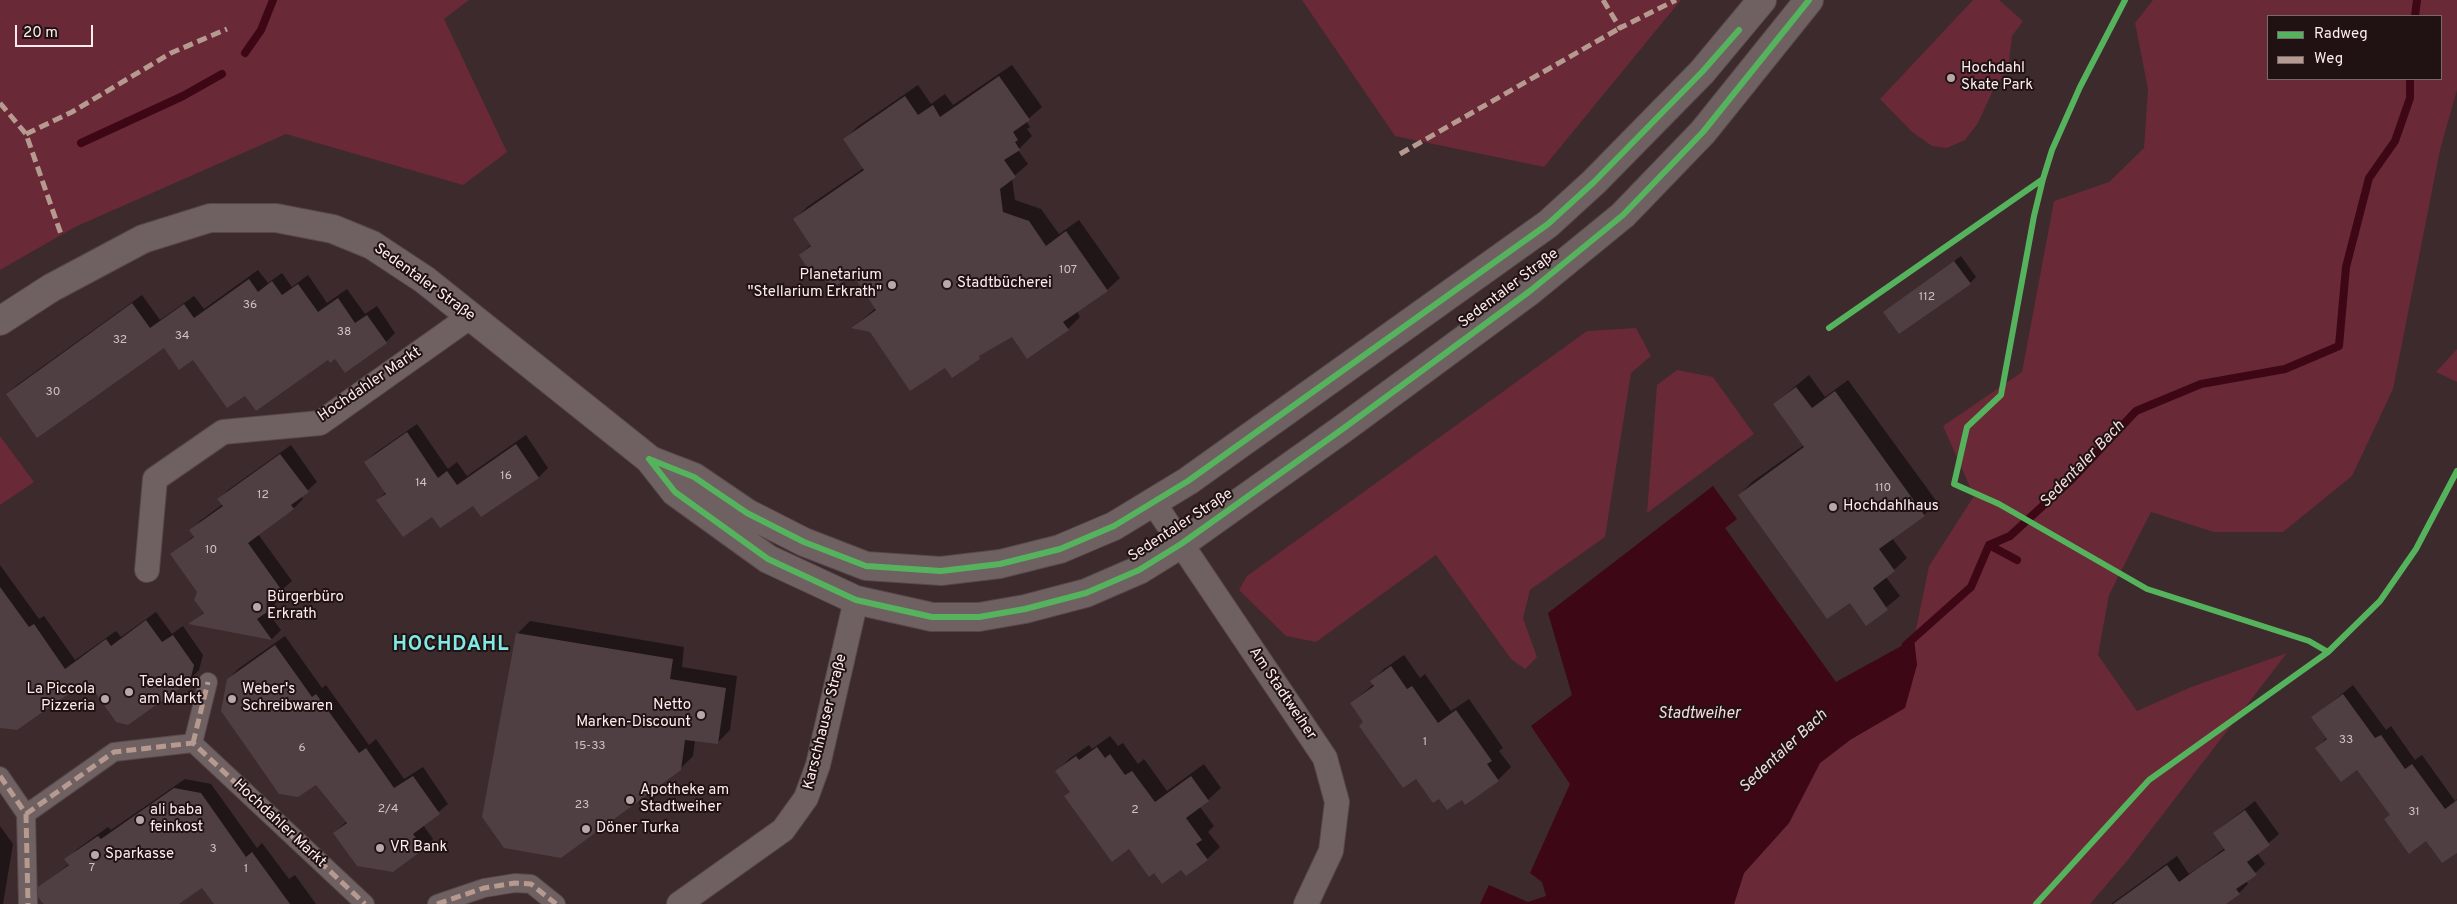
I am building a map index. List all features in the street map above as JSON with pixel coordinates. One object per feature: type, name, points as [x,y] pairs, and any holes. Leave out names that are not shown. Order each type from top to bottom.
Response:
[{"type":"street","name":"Sedentaler Straße","points":[[649,459],[694,477],[747,513],[804,542],[866,566],[941,571],[1000,564],[1060,549],[1114,526],[1188,482],[1548,224],[1594,182],[1702,72],[1762,0]]},
{"type":"street","name":"Sedentaler Straße","points":[[0,321],[51,288],[143,239],[210,218],[276,218],[333,229],[372,245],[425,280],[649,459],[674,492],[768,559],[856,600],[932,617],[979,617],[1025,609],[1086,593],[1139,570],[1181,544],[1336,434],[1523,296],[1623,215],[1703,132],[1809,0]]},
{"type":"street","name":"Hochdahler Markt","points":[[147,570],[155,480],[223,432],[320,422],[470,316]]},
{"type":"street","name":"Am Stadtweiher","points":[[1153,502],[1325,758],[1337,802],[1331,850],[1306,904]]},
{"type":"street","points":[[856,600],[866,566]]},
{"type":"street","name":"Karschhauser Straße","points":[[679,904],[783,830],[806,798],[818,765],[856,600]]},
{"type":"street","points":[[26,814],[114,752],[194,743],[208,682]]},
{"type":"street","name":"Hochdahler Markt","points":[[194,743],[365,904]]},
{"type":"street","points":[[0,776],[26,814],[28,904]]},
{"type":"street","points":[[436,904],[484,888],[515,883],[531,884],[556,904]]},
{"type":"shaded area","points":[[0,0],[469,0],[444,19],[507,152],[463,185],[286,134],[75,227],[0,270]]},
{"type":"shaded area","points":[[1302,0],[1681,0],[1544,167],[1395,136]]},
{"type":"shaded area","name":"Hochdahl Skate Park","points":[[1973,0],[1999,0],[2023,21],[2012,36],[2008,70],[1995,86],[1978,123],[1965,140],[1947,148],[1932,146],[1912,132],[1880,99]]},
{"type":"shaded area","points":[[2153,0],[2457,0],[2457,90],[2440,150],[2393,389],[2352,476],[2283,532],[2214,532],[2151,512],[2109,595],[2098,655],[2137,711],[2191,687],[2287,653],[2127,861],[2090,904],[1734,904],[1744,873],[1789,823],[1820,763],[1850,740],[1917,665],[1914,639],[1929,566],[1974,496],[1943,426],[2022,372],[2054,201],[2109,182],[2144,148],[2148,89],[2135,23]]},
{"type":"shaded area","points":[[1636,328],[1651,356],[1631,373],[1605,537],[1530,590],[1523,618],[1537,657],[1525,669],[1511,659],[1436,555],[1316,642],[1286,636],[1239,590],[1247,576],[1587,331]]},
{"type":"shaded area","points":[[2457,349],[2457,382],[2436,372]]},
{"type":"shaded area","points":[[1677,370],[1713,377],[1754,434],[1647,513],[1657,385]]},
{"type":"shaded area","points":[[0,436],[34,482],[0,505]]},
{"type":"water","name":"Stadtweiher","points":[[1713,486],[1737,519],[1725,528],[1836,682],[1914,639],[1917,665],[1905,708],[1850,740],[1820,763],[1789,823],[1744,873],[1734,904],[1480,904],[1489,885],[1528,902],[1546,896],[1542,882],[1530,873],[1570,784],[1531,726],[1572,695],[1548,613]]},
{"type":"building","points":[[999,76],[1030,120],[1013,132],[1018,140],[1015,142],[1020,150],[1004,160],[1016,177],[1000,189],[1003,212],[1029,221],[1046,246],[1066,231],[1108,291],[1063,322],[1069,330],[1027,359],[1012,337],[979,356],[980,359],[952,378],[945,368],[910,391],[870,332],[851,328],[876,310],[853,275],[837,285],[813,277],[799,255],[811,246],[793,219],[864,170],[843,139],[905,96],[918,115],[933,105],[940,117]]},
{"type":"building","points":[[1954,261],[1971,284],[1899,334],[1883,312]]},
{"type":"building","points":[[249,279],[258,292],[272,281],[282,295],[298,284],[318,312],[338,298],[355,323],[367,315],[387,343],[345,373],[335,359],[330,363],[328,360],[256,411],[245,396],[227,408],[193,360],[179,370],[164,348],[37,438],[6,394],[132,303],[150,328],[184,304],[194,318]]},
{"type":"building","name":"Hochdahlhaus","points":[[1796,387],[1812,408],[1835,391],[1925,516],[1879,549],[1895,571],[1873,588],[1888,610],[1866,626],[1850,603],[1827,619],[1738,495],[1804,447],[1773,404]]},
{"type":"building","points":[[407,432],[438,478],[447,471],[457,485],[516,444],[539,478],[481,517],[473,506],[440,528],[432,517],[403,537],[376,500],[386,494],[364,462]]},
{"type":"building","points":[[280,454],[309,492],[291,505],[294,509],[248,543],[283,592],[266,604],[270,610],[257,619],[272,640],[188,624],[204,613],[194,600],[197,592],[170,554],[194,537],[189,530],[223,506],[217,499]]},
{"type":"building","points":[[0,587],[29,627],[34,624],[65,669],[106,639],[111,646],[146,620],[162,642],[173,635],[194,665],[190,681],[128,725],[116,722],[87,681],[17,730],[0,728]]},
{"type":"building","points":[[516,633],[673,659],[670,679],[726,688],[718,744],[685,740],[681,770],[561,858],[504,848],[482,817]]},
{"type":"building","points":[[275,645],[312,697],[316,694],[359,753],[366,748],[394,788],[413,776],[440,814],[413,834],[424,849],[393,872],[357,866],[333,833],[347,823],[316,785],[298,797],[279,794],[221,711],[227,679]]},
{"type":"building","points":[[1391,666],[1407,689],[1412,686],[1438,723],[1456,710],[1492,761],[1487,764],[1499,781],[1465,805],[1462,800],[1447,810],[1439,799],[1433,803],[1416,779],[1403,788],[1359,726],[1363,722],[1350,703],[1374,686],[1370,681]]},
{"type":"building","points":[[2343,694],[2375,738],[2381,735],[2405,769],[2412,764],[2445,809],[2457,800],[2457,853],[2442,863],[2426,841],[2409,854],[2384,819],[2390,815],[2357,770],[2341,782],[2315,748],[2327,739],[2311,717]]},
{"type":"building","points":[[1097,747],[1105,758],[1110,754],[1125,775],[1132,771],[1155,802],[1191,776],[1209,801],[1186,818],[1202,840],[1196,844],[1208,860],[1186,876],[1181,870],[1162,884],[1154,873],[1149,877],[1129,849],[1112,862],[1064,796],[1070,792],[1055,771],[1076,756],[1079,760]]},
{"type":"building","points":[[174,788],[201,793],[246,857],[252,852],[290,904],[214,904],[202,888],[179,904],[43,904],[38,897],[38,887],[69,865],[64,859],[98,836],[101,839]]},
{"type":"building","points":[[2245,810],[2270,845],[2247,862],[2257,875],[2236,889],[2240,894],[2226,904],[2113,904],[2167,865],[2179,882],[2225,850],[2213,833]]},
{"type":"waterway","points":[[245,53],[261,30],[273,0]]},
{"type":"waterway","name":"Sedentaler Bach","points":[[2415,15],[2417,0]]},
{"type":"waterway","points":[[81,143],[183,96],[222,74]]},
{"type":"waterway","name":"Sedentaler Bach","points":[[1906,645],[1971,587],[1989,545],[2010,536],[2072,479],[2136,411],[2201,384],[2285,369],[2339,346],[2346,267],[2369,178],[2395,141],[2410,98],[2410,80]]},
{"type":"waterway","points":[[1989,545],[2017,560]]},
{"type":"marked path","points":[[1603,0],[1620,28],[1676,0]]},
{"type":"marked path","points":[[1400,154],[1620,28]]},
{"type":"marked path","points":[[26,134],[72,112],[171,53],[227,29]]},
{"type":"marked path","points":[[0,103],[26,134],[62,237]]},
{"type":"marked path","points":[[193,743],[208,682]]},
{"type":"marked path","points":[[26,814],[114,752],[193,743],[365,904]]},
{"type":"marked path","points":[[0,776],[26,814],[28,904]]},
{"type":"marked path","points":[[437,904],[484,888],[515,883],[531,884],[556,904]]},
{"type":"cycle path","points":[[649,459],[675,492],[768,559],[856,600],[932,617],[979,617],[1025,609],[1086,593],[1139,570],[1181,544],[1344,428],[1530,291],[1623,215],[1703,132],[1809,0]]},
{"type":"cycle path","points":[[1829,328],[2043,179],[2052,150],[2080,87],[2125,0]]},
{"type":"cycle path","points":[[649,459],[694,477],[747,513],[804,542],[866,566],[941,571],[1000,564],[1060,549],[1114,526],[1188,481],[1548,224],[1594,182],[1702,72],[1739,30]]},
{"type":"cycle path","points":[[2043,179],[2034,216],[2001,395],[1967,427],[1954,484],[1999,504],[2147,589],[2309,641],[2328,652]]},
{"type":"cycle path","points":[[2036,904],[2149,780],[2328,652],[2380,601],[2416,549],[2457,471]]},
{"type":"place","name":"Hochdahl Skate Park","points":[[1951,78]]},
{"type":"place","name":"Stadtbücherei","points":[[947,284]]},
{"type":"place","name":"Planetarium \"Stellarium Erkrath\"","points":[[892,285]]},
{"type":"place","name":"Hochdahlhaus","points":[[1833,507]]},
{"type":"place","name":"Bürgerbüro Erkrath","points":[[257,607]]},
{"type":"place","name":"Teeladen am Markt","points":[[129,692]]},
{"type":"place","name":"La Piccola Pizzeria","points":[[105,699]]},
{"type":"place","name":"Weber's Schreibwaren","points":[[232,699]]},
{"type":"place","name":"Netto Marken-Discount","points":[[701,715]]},
{"type":"place","name":"Apotheke am Stadtweiher","points":[[630,800]]},
{"type":"place","name":"ali baba feinkost","points":[[140,820]]},
{"type":"place","name":"Döner Turka","points":[[586,829]]},
{"type":"place","name":"VR Bank","points":[[380,848]]},
{"type":"place","name":"Sparkasse","points":[[95,855]]},
{"type":"district","name":"HOCHDAHL","points":[[451,646]]}]
